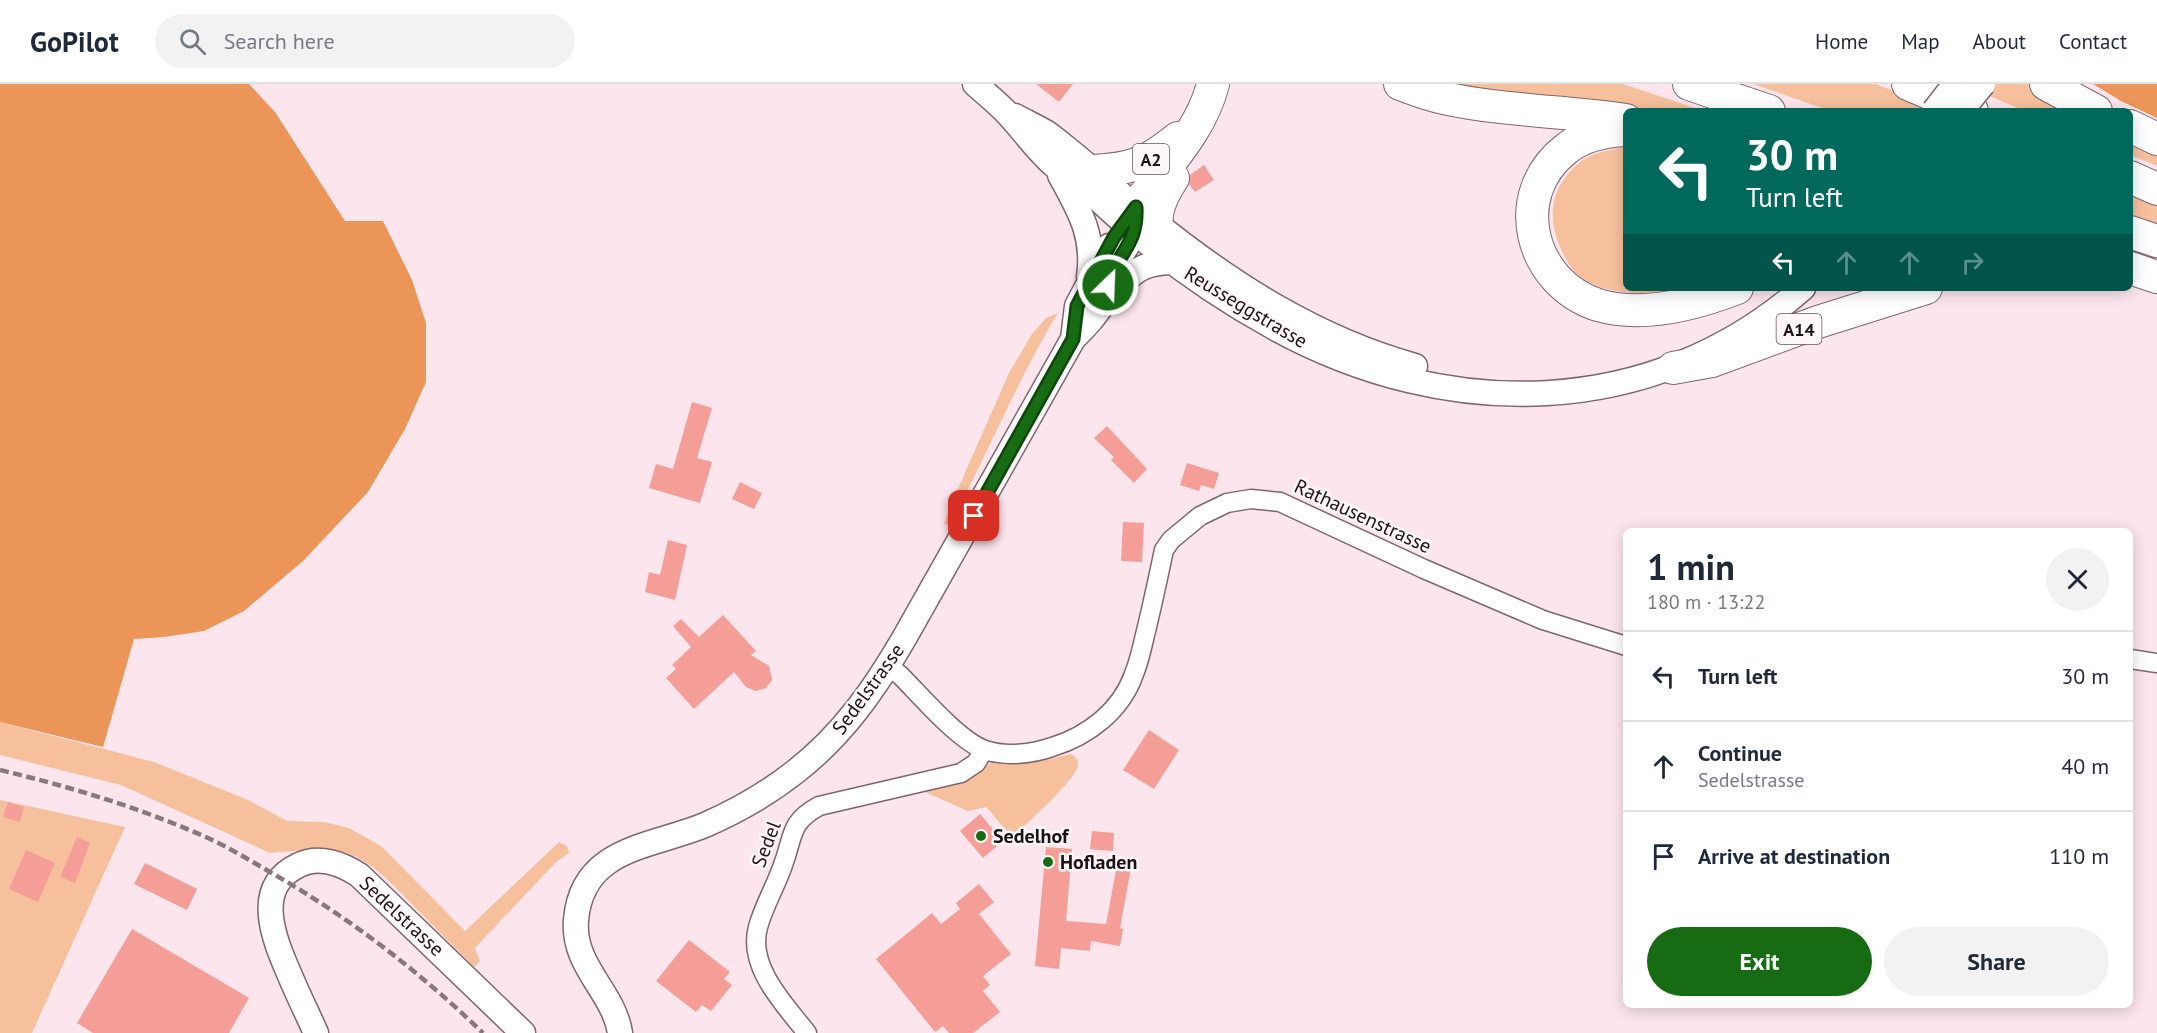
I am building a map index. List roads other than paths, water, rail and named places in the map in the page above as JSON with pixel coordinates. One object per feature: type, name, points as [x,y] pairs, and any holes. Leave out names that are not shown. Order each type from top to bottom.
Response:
[{"type":"highway","name":"A2","points":[[1148,233],[1208,104],[1214,84]]},
{"type":"highway","points":[[1400,84],[1442,98],[1623,120]]},
{"type":"highway","points":[[1689,84],[1760,108]]},
{"type":"highway","points":[[1908,84],[1966,108]]},
{"type":"highway","points":[[2046,84],[2090,108]]},
{"type":"highway","name":"A2","points":[[1093,171],[1119,169],[1149,160],[1198,123]]},
{"type":"highway","points":[[2133,127],[2157,139]]},
{"type":"highway","points":[[1623,130],[1599,134],[1578,141],[1555,158],[1540,180],[1535,195],[1532,225],[1535,242],[1547,268],[1556,280],[1583,298],[1600,305],[1624,309],[1646,309],[1687,303],[1727,291]]},
{"type":"highway","points":[[2133,178],[2157,189]]},
{"type":"highway","points":[[2133,233],[2157,241]]},
{"type":"highway","points":[[2133,269],[2157,277]]},
{"type":"highway","points":[[2133,282],[2157,288]]},
{"type":"highway","name":"A14","points":[[1673,368],[1712,361],[1840,315],[1916,291]]},
{"type":"main road","name":"Reusseggstrasse","points":[[975,84],[1004,110],[1035,147],[1056,167],[1148,233],[1246,311],[1303,342],[1379,373],[1471,392],[1537,394],[1613,385],[1673,368],[1701,356],[1736,338],[1799,291]]},
{"type":"main road","points":[[1936,108],[1955,84]]},
{"type":"main road","points":[[1964,108],[1983,84]]},
{"type":"main road","name":"Reusseggstrasse","points":[[1004,110],[1048,134],[1093,171],[1148,233],[1314,328],[1388,358],[1425,369],[1480,377],[1534,379],[1581,375],[1644,360],[1689,345],[1742,317],[1778,291]]},
{"type":"main road","points":[[1056,167],[1081,213],[1088,232],[1096,292]]},
{"type":"main road","points":[[1096,292],[1148,233]]},
{"type":"main road","points":[[1096,292],[1152,263],[1148,233]]},
{"type":"main road","name":"Sedelstrasse","points":[[620,1033],[614,1012],[585,964],[578,945],[576,922],[578,908],[581,896],[592,877],[608,861],[622,853],[714,821],[741,808],[778,785],[813,758],[845,726],[888,666],[1073,339],[1077,306],[1096,292]]},
{"type":"main road","name":"Sedelstrasse","points":[[316,1033],[274,937],[270,912],[274,892],[282,878],[295,866],[312,861],[339,865],[365,879],[523,1033]]},
{"type":"street","name":"Rathausenstrasse","points":[[888,666],[964,737],[984,750],[1008,754],[1039,751],[1067,743],[1088,733],[1110,713],[1125,694],[1135,674],[1167,545],[1200,516],[1227,503],[1251,498],[1280,502],[1424,569],[1542,620],[1623,645]]},
{"type":"street","points":[[2133,659],[2157,663]]},
{"type":"street","name":"Sedel","points":[[807,1033],[764,974],[757,951],[757,928],[784,862],[794,827],[806,814],[819,806],[961,773],[976,763],[984,750]]},
{"type":"railway","points":[[0,770],[79,791],[131,808],[183,827],[234,851],[305,893],[359,929],[410,968],[483,1033]]},
{"type":"place","name":"Sedelhof","points":[[981,836]]},
{"type":"place","name":"Hofladen","points":[[1048,862]]}]
